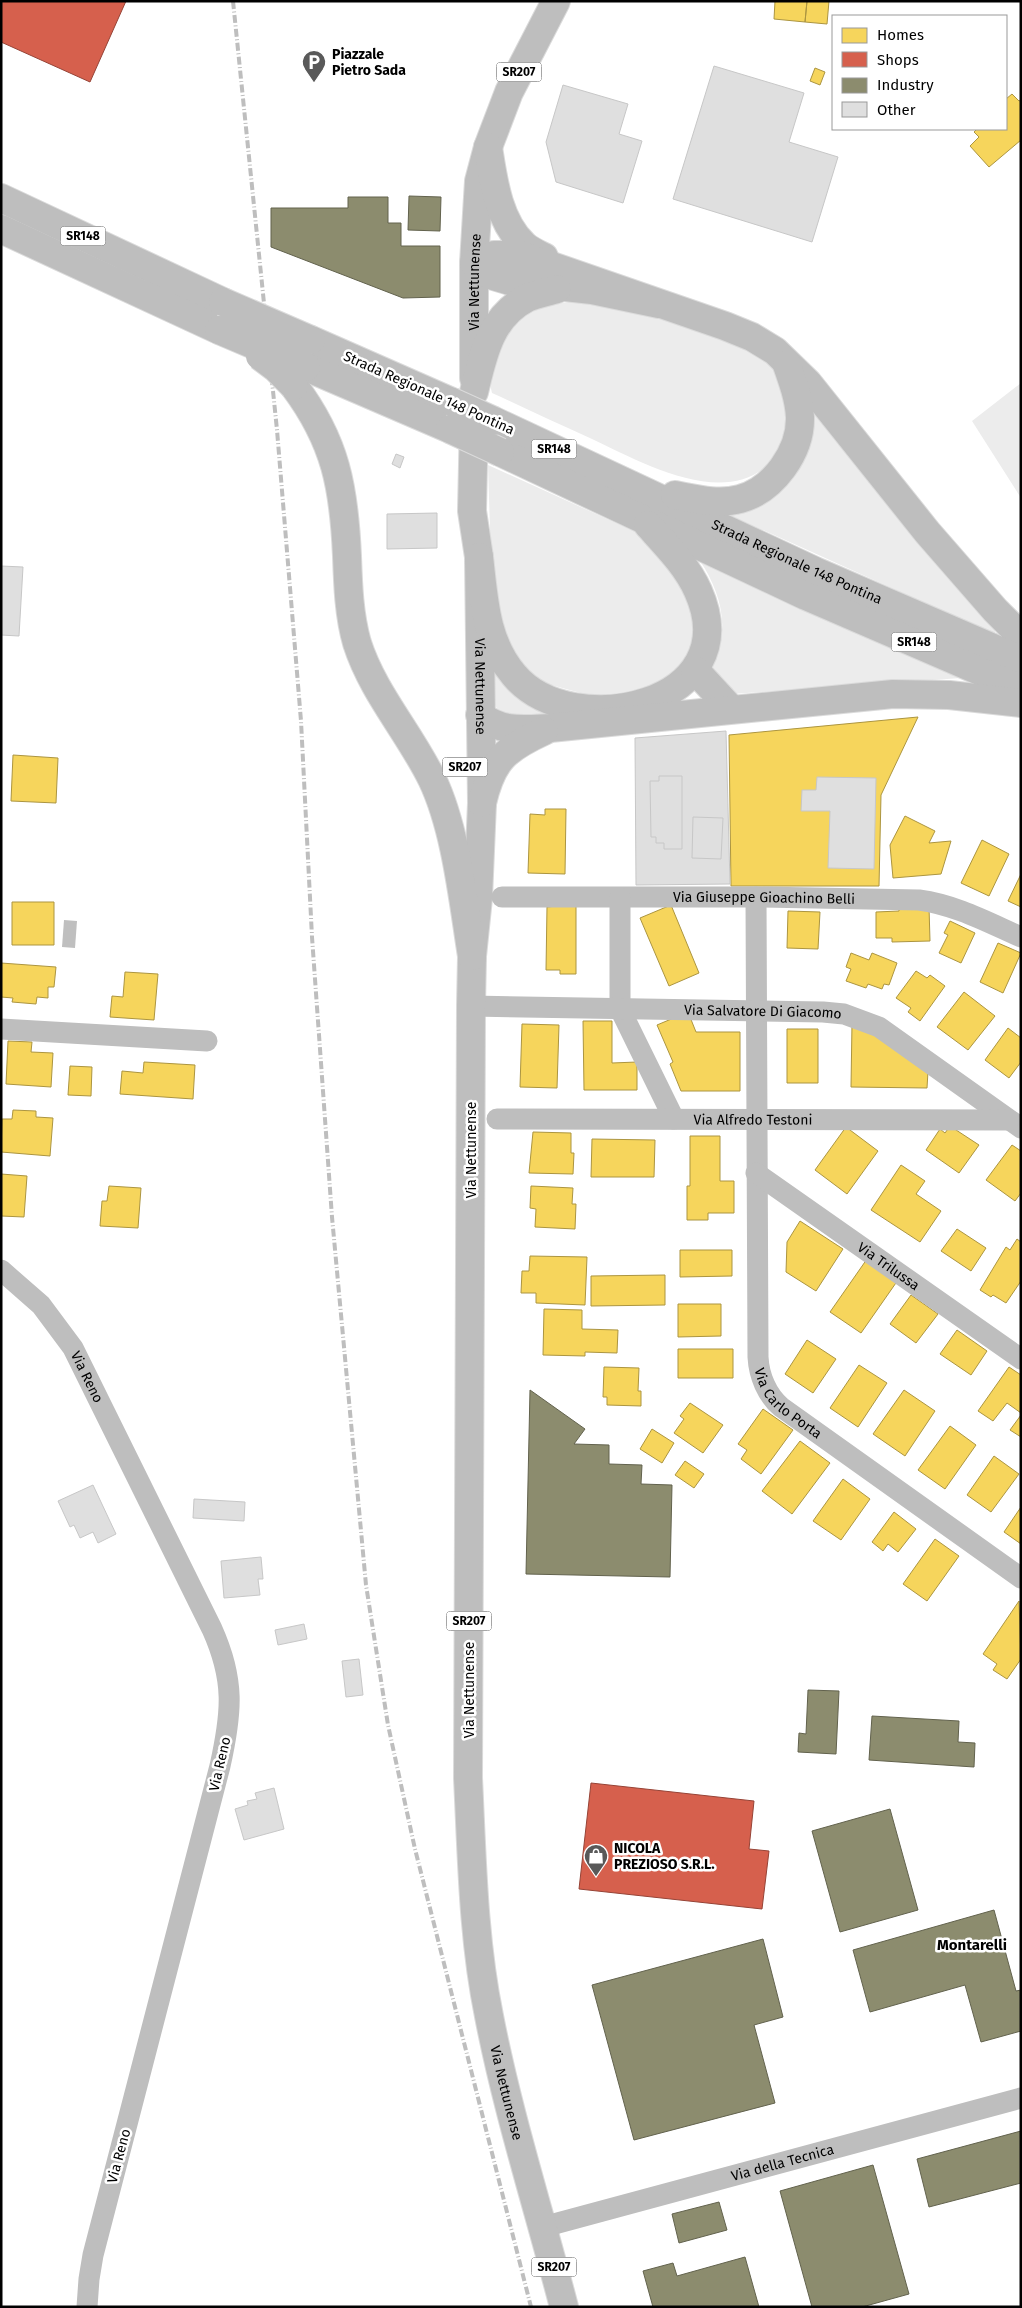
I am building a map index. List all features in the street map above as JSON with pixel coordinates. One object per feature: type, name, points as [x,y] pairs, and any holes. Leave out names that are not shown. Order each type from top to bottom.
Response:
[{"type":"main road","name":"Via Nettunense","points":[[556,1],[513,84],[488,147],[477,198],[474,264],[463,397],[472,511],[473,696],[480,715],[482,803],[478,898],[472,956],[468,1778],[473,1881],[482,1976],[489,2016],[508,2098],[564,2307]]},
{"type":"main road","points":[[488,147],[494,185],[510,226],[524,245],[563,268]]},
{"type":"main road","name":"Strada Regionale 148 Pontina","points":[[1,198],[223,302],[311,340],[463,397],[494,422],[614,476],[815,571],[1021,660]]},
{"type":"main road","name":"SR148","points":[[1,229],[219,330],[267,361],[300,377]]},
{"type":"main road","points":[[474,264],[494,255],[520,255],[563,268],[659,304],[739,331],[764,344],[784,359],[824,402],[927,532],[995,610],[1021,636]]},
{"type":"main road","points":[[474,264],[490,275],[510,281],[592,290],[659,304]]},
{"type":"main road","points":[[463,397],[494,328],[509,310],[528,298],[559,289],[590,291],[659,304]]},
{"type":"main road","points":[[614,476],[673,494],[704,501],[740,499],[759,490],[784,465],[792,451],[798,434],[800,419],[798,401],[784,359]]},
{"type":"main road","points":[[300,377],[334,460],[344,510],[349,591],[357,642],[382,697],[429,774],[440,799],[459,874],[472,956]]},
{"type":"main road","name":"Strada Regionale 148 Pontina","points":[[300,377],[450,429],[640,516],[806,596],[1021,689]]},
{"type":"main road","points":[[471,567],[490,633],[513,674],[534,692],[564,704],[580,707],[620,706],[661,696],[681,684],[695,670],[703,655],[706,625],[702,600],[684,567],[640,516]]},
{"type":"main road","name":"SR207","points":[[471,567],[466,838],[472,956]]},
{"type":"main road","points":[[695,670],[731,709]]},
{"type":"main road","points":[[480,715],[493,725],[508,729],[550,728],[893,694],[949,695],[1021,703]]},
{"type":"main road","points":[[482,803],[490,775],[500,760],[521,742],[550,728]]},
{"type":"street","name":"Via Giuseppe Gioachino Belli","points":[[502,897],[901,899],[938,903],[963,910],[1021,937]]},
{"type":"street","name":"Via Carlo Porta","points":[[756,897],[758,1357],[765,1385],[773,1399],[782,1407],[1021,1578]]},
{"type":"street","points":[[620,898],[620,1009],[674,1120]]},
{"type":"street","name":"Via Salvatore Di Giacomo","points":[[472,1006],[831,1012],[868,1022],[886,1031],[1015,1124]]},
{"type":"street","points":[[1,1029],[207,1041]]},
{"type":"street","name":"Via Alfredo Testoni","points":[[496,1119],[756,1120],[1015,1124]]},
{"type":"street","name":"Via Trilussa","points":[[756,1173],[1021,1359]]},
{"type":"street","name":"Via Reno","points":[[1,1270],[41,1305],[73,1348],[212,1629],[222,1654],[229,1683],[230,1712],[220,1766],[94,2255],[89,2279],[87,2307]]},
{"type":"street","name":"Via della Tecnica","points":[[543,2227],[1021,2098]]},
{"type":"shaded area","points":[[576,301],[614,304],[729,339],[775,366],[792,413],[784,441],[776,456],[757,473],[735,481],[711,482],[686,478],[635,460],[492,393],[488,376],[498,340],[524,315],[549,305]]},
{"type":"shaded area","points":[[1021,383],[1021,498],[972,421]]},
{"type":"shaded area","points":[[814,413],[996,629],[994,634],[714,508],[796,472],[805,459],[810,447]]},
{"type":"shaded area","points":[[488,465],[638,533],[684,576],[698,644],[666,682],[619,695],[588,695],[544,683],[513,656],[492,593]]},
{"type":"shaded area","points":[[700,561],[961,678],[732,694],[710,665],[721,639],[721,608],[715,588]]},
{"type":"shaded area","points":[[490,649],[573,716],[529,717],[506,714],[498,710],[494,703],[491,683]]},
{"type":"shaded area","points":[[64,920],[77,921],[75,948],[62,947]]},
{"type":"building: Homes","points":[[775,1],[807,1],[805,22],[774,19]]},
{"type":"building: Homes","points":[[807,1],[829,1],[827,24],[805,22]]},
{"type":"building: Homes","points":[[815,68],[825,72],[820,85],[810,81]]},
{"type":"building: Homes","points":[[1012,94],[1019,101],[1021,100],[1021,140],[989,167],[970,146],[979,137],[974,132],[976,130],[1007,130],[1007,98]]},
{"type":"building: Homes","points":[[918,717],[881,795],[879,886],[731,886],[729,735]]},
{"type":"building: Homes","points":[[13,755],[58,758],[56,803],[11,801]]},
{"type":"building: Homes","points":[[545,809],[566,809],[565,874],[528,873],[530,814],[545,815]]},
{"type":"building: Homes","points":[[905,816],[935,831],[929,843],[951,841],[941,874],[893,878],[890,845]]},
{"type":"building: Homes","points":[[982,840],[1009,854],[989,896],[961,883]]},
{"type":"building: Homes","points":[[1021,874],[1021,907],[1008,901]]},
{"type":"building: Homes","points":[[12,902],[54,902],[54,945],[12,945]]},
{"type":"building: Homes","points":[[576,904],[576,974],[560,974],[560,970],[546,970],[547,907]]},
{"type":"building: Homes","points":[[671,905],[699,973],[669,986],[640,918]]},
{"type":"building: Homes","points":[[929,907],[930,941],[892,942],[892,938],[876,938],[876,912],[899,911],[899,908]]},
{"type":"building: Homes","points":[[788,911],[820,912],[818,949],[787,948]]},
{"type":"building: Homes","points":[[950,921],[975,933],[961,963],[939,953],[948,935],[944,933]]},
{"type":"building: Homes","points":[[998,943],[1021,953],[1003,993],[980,982]]},
{"type":"building: Homes","points":[[851,953],[869,960],[872,953],[897,963],[889,985],[884,984],[882,989],[868,984],[866,988],[846,981],[851,969],[846,967]]},
{"type":"building: Homes","points":[[1,963],[56,967],[54,987],[48,987],[48,998],[37,997],[36,1004],[12,1002],[13,998],[1,997]]},
{"type":"building: Homes","points":[[916,971],[927,978],[930,975],[945,986],[920,1021],[908,1012],[911,1008],[896,998]]},
{"type":"building: Homes","points":[[125,972],[158,974],[154,1020],[110,1017],[112,996],[123,997]]},
{"type":"building: Homes","points":[[964,992],[995,1016],[968,1050],[937,1027]]},
{"type":"building: Homes","points":[[688,1012],[696,1032],[740,1032],[740,1091],[681,1091],[670,1064],[673,1062],[657,1025]]},
{"type":"building: Homes","points":[[583,1021],[612,1021],[612,1063],[637,1062],[637,1090],[584,1090]]},
{"type":"building: Homes","points":[[852,1023],[859,1023],[928,1071],[927,1088],[851,1087]]},
{"type":"building: Homes","points":[[522,1024],[559,1025],[557,1088],[520,1087]]},
{"type":"building: Homes","points":[[1008,1028],[1021,1038],[1021,1062],[1009,1078],[985,1060]]},
{"type":"building: Homes","points":[[787,1029],[818,1029],[818,1083],[787,1083]]},
{"type":"building: Homes","points":[[8,1041],[32,1042],[31,1052],[53,1053],[51,1087],[6,1084]]},
{"type":"building: Homes","points":[[144,1062],[195,1065],[193,1099],[120,1094],[122,1071],[143,1073]]},
{"type":"building: Homes","points":[[70,1066],[92,1067],[91,1096],[68,1095]]},
{"type":"building: Homes","points":[[13,1110],[36,1111],[36,1117],[53,1118],[50,1156],[1,1152],[2,1119],[12,1119]]},
{"type":"building: Homes","points":[[950,1126],[979,1145],[959,1173],[926,1150],[940,1129],[945,1133]]},
{"type":"building: Homes","points":[[846,1127],[878,1151],[847,1194],[815,1170]]},
{"type":"building: Homes","points":[[533,1132],[571,1133],[571,1153],[574,1153],[573,1174],[529,1173]]},
{"type":"building: Homes","points":[[690,1136],[720,1136],[720,1181],[734,1181],[734,1213],[708,1213],[708,1220],[687,1220],[687,1186],[690,1186]]},
{"type":"building: Homes","points":[[592,1139],[655,1140],[654,1177],[591,1177]]},
{"type":"building: Homes","points":[[1012,1145],[1021,1151],[1021,1193],[1015,1201],[986,1180]]},
{"type":"building: Homes","points":[[901,1165],[925,1181],[916,1194],[941,1211],[920,1242],[871,1210]]},
{"type":"building: Homes","points":[[1,1174],[27,1176],[24,1217],[1,1216]]},
{"type":"building: Homes","points":[[109,1186],[141,1188],[138,1228],[100,1226],[102,1201],[107,1201]]},
{"type":"building: Homes","points":[[531,1186],[573,1188],[572,1204],[576,1204],[575,1229],[535,1227],[536,1209],[530,1208]]},
{"type":"building: Homes","points":[[800,1221],[843,1249],[816,1291],[786,1272],[787,1242]]},
{"type":"building: Homes","points":[[957,1229],[986,1248],[971,1271],[941,1251]]},
{"type":"building: Homes","points":[[1017,1239],[1021,1242],[1021,1281],[1006,1303],[980,1290],[1006,1247],[1010,1250]]},
{"type":"building: Homes","points":[[680,1250],[732,1250],[732,1276],[680,1277]]},
{"type":"building: Homes","points":[[530,1256],[587,1257],[585,1305],[536,1303],[536,1293],[521,1293],[522,1271],[529,1271]]},
{"type":"building: Homes","points":[[867,1259],[898,1280],[861,1333],[830,1312]]},
{"type":"building: Homes","points":[[665,1275],[665,1305],[591,1306],[591,1276]]},
{"type":"building: Homes","points":[[911,1295],[938,1314],[916,1343],[890,1324]]},
{"type":"building: Homes","points":[[678,1304],[721,1304],[721,1336],[678,1337]]},
{"type":"building: Homes","points":[[544,1309],[582,1310],[582,1329],[618,1330],[617,1353],[585,1352],[585,1356],[543,1355]]},
{"type":"building: Homes","points":[[957,1330],[987,1351],[971,1375],[940,1354]]},
{"type":"building: Homes","points":[[807,1340],[836,1359],[813,1393],[785,1374]]},
{"type":"building: Homes","points":[[678,1349],[733,1349],[733,1378],[678,1378]]},
{"type":"building: Homes","points":[[859,1365],[887,1383],[858,1427],[830,1408]]},
{"type":"building: Homes","points":[[604,1367],[639,1368],[638,1391],[641,1391],[641,1406],[607,1405],[607,1397],[603,1397]]},
{"type":"building: Homes","points":[[1009,1367],[1021,1375],[1021,1413],[1007,1403],[993,1421],[978,1411]]},
{"type":"building: Homes","points":[[904,1390],[935,1411],[905,1456],[873,1434]]},
{"type":"building: Homes","points":[[690,1403],[723,1425],[703,1453],[674,1433],[684,1419],[680,1416]]},
{"type":"building: Homes","points":[[763,1409],[793,1430],[761,1474],[741,1459],[747,1450],[738,1444]]},
{"type":"building: Homes","points":[[1021,1415],[1021,1437],[1010,1430]]},
{"type":"building: Homes","points":[[950,1426],[976,1445],[945,1489],[918,1470]]},
{"type":"building: Homes","points":[[652,1429],[674,1443],[662,1463],[640,1449]]},
{"type":"building: Homes","points":[[800,1441],[830,1463],[792,1514],[762,1491]]},
{"type":"building: Homes","points":[[994,1456],[1019,1474],[991,1512],[967,1495]]},
{"type":"building: Homes","points":[[685,1461],[704,1474],[694,1488],[675,1475]]},
{"type":"building: Homes","points":[[843,1479],[870,1499],[841,1540],[813,1521]]},
{"type":"building: Homes","points":[[1021,1507],[1021,1544],[1004,1532]]},
{"type":"building: Homes","points":[[894,1512],[916,1529],[898,1552],[888,1544],[883,1551],[872,1542]]},
{"type":"building: Homes","points":[[935,1539],[959,1556],[927,1601],[903,1584]]},
{"type":"building: Homes","points":[[1019,1601],[1021,1659],[1007,1679],[993,1670],[997,1664],[983,1654]]},
{"type":"building: Shops","points":[[1,1],[126,1],[90,82],[1,42]]},
{"type":"building: Shops","points":[[591,1783],[754,1801],[749,1849],[769,1851],[762,1909],[579,1889]]},
{"type":"building: Industry","points":[[409,196],[441,197],[440,231],[408,230]]},
{"type":"building: Industry","points":[[348,197],[388,197],[388,223],[401,223],[401,246],[440,246],[440,297],[403,298],[271,247],[271,208],[348,208]]},
{"type":"building: Industry","points":[[530,1390],[585,1429],[574,1444],[609,1445],[609,1464],[642,1465],[641,1484],[672,1485],[670,1577],[526,1574]]},
{"type":"building: Industry","points":[[808,1690],[839,1691],[836,1754],[798,1752],[799,1733],[806,1734]]},
{"type":"building: Industry","points":[[872,1716],[959,1721],[958,1742],[975,1743],[974,1767],[869,1760]]},
{"type":"building: Industry","points":[[890,1809],[918,1910],[840,1932],[812,1831]]},
{"type":"building: Industry","points":[[994,1910],[1016,1991],[1021,1990],[1021,2031],[981,2042],[965,1985],[870,2012],[853,1950]]},
{"type":"building: Industry","points":[[763,1939],[783,2017],[754,2025],[775,2103],[634,2140],[592,1985]]},
{"type":"building: Industry","points":[[1021,2131],[1021,2183],[929,2207],[917,2159]]},
{"type":"building: Industry","points":[[873,2165],[909,2294],[862,2307],[812,2307],[780,2191]]},
{"type":"building: Industry","points":[[719,2202],[727,2230],[679,2243],[672,2214]]},
{"type":"building: Industry","points":[[745,2257],[759,2307],[653,2307],[643,2271],[673,2263],[677,2276]]},
{"type":"building: Other","points":[[714,66],[804,93],[789,142],[838,157],[812,242],[673,199]]},
{"type":"building: Other","points":[[563,85],[628,104],[619,134],[642,141],[623,203],[556,182],[546,142]]},
{"type":"building: Other","points":[[396,454],[404,457],[400,468],[392,464]]},
{"type":"building: Other","points":[[437,513],[437,548],[387,549],[387,514]]},
{"type":"building: Other","points":[[1,566],[23,567],[19,636],[1,635]]},
{"type":"building: Other","points":[[726,731],[730,884],[636,885],[635,738]]},
{"type":"building: Other","points":[[659,776],[682,776],[682,849],[664,849],[664,843],[656,843],[656,837],[651,837],[650,781],[659,781]]},
{"type":"building: Other","points":[[817,777],[876,778],[874,869],[828,868],[830,811],[801,811],[802,790],[816,790]]},
{"type":"building: Other","points":[[693,817],[723,818],[721,859],[692,858]]},
{"type":"building: Other","points":[[93,1485],[116,1534],[98,1543],[93,1532],[80,1538],[74,1525],[70,1527],[58,1501]]},
{"type":"building: Other","points":[[194,1499],[245,1502],[244,1521],[193,1518]]},
{"type":"building: Other","points":[[261,1557],[263,1579],[258,1579],[260,1595],[224,1598],[221,1561]]},
{"type":"building: Other","points":[[304,1624],[307,1639],[278,1645],[275,1630]]},
{"type":"building: Other","points":[[359,1659],[363,1695],[346,1697],[342,1661]]},
{"type":"building: Other","points":[[274,1788],[284,1829],[244,1840],[235,1809],[248,1805],[247,1801],[257,1799],[255,1793]]},
{"type":"railway","points":[[233,1],[277,430],[301,721],[312,937],[332,1217],[366,1585],[388,1725],[415,1849],[531,2307]]},
{"type":"place","name":"Piazzale Pietro Sada","points":[[314,83]]},
{"type":"place","name":"NICOLA PREZIOSO S.R.L.","points":[[596,1877]]},
{"type":"district","name":"Montarelli","points":[[972,1945]]}]
